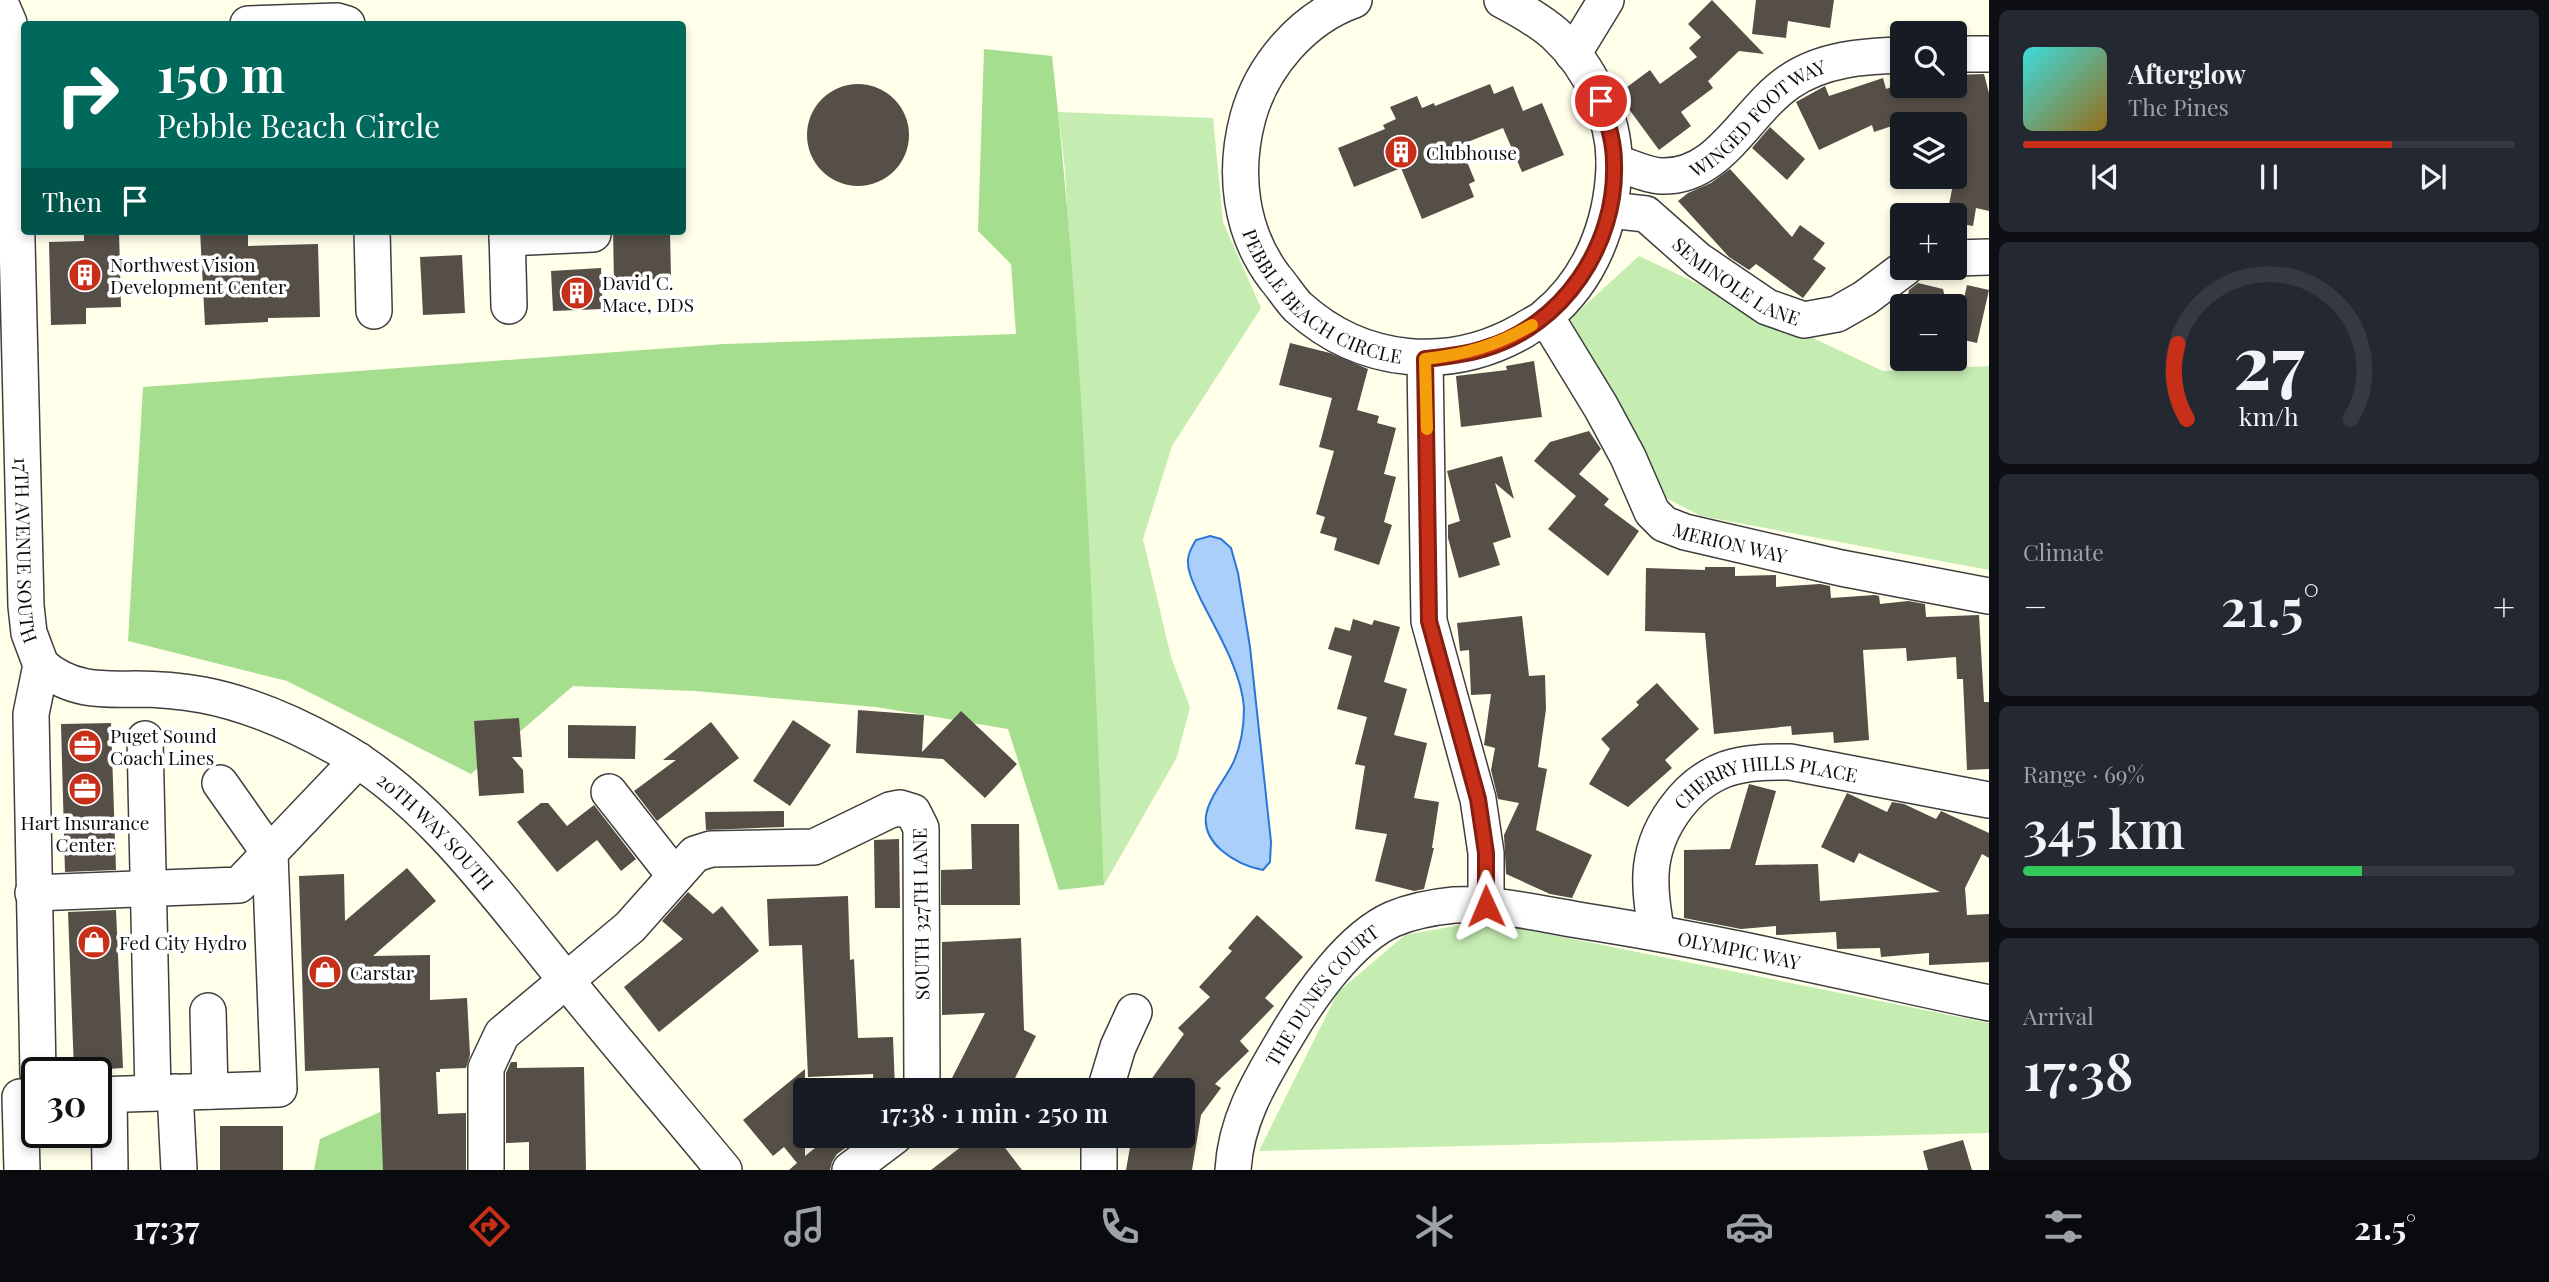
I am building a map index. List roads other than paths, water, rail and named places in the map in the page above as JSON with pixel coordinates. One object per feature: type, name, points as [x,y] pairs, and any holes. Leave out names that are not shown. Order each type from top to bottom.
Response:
[{"type":"street","name":"PEBBLE BEACH CIRCLE","points":[[1354,0],[1339,5],[1314,21],[1293,40],[1268,72],[1252,103],[1241,146],[1240,182],[1246,222],[1262,261],[1297,306],[1329,331],[1362,346],[1392,355],[1425,359],[1482,349],[1505,341],[1546,317],[1586,270],[1602,237],[1610,210],[1614,162],[1611,133],[1601,101],[1583,67],[1557,36],[1516,7]]},
{"type":"street","name":"PEBBLE BEACH CIRCLE","points":[[1516,7],[1580,8],[1587,0]]},
{"type":"street","points":[[1573,54],[1606,0]]},
{"type":"street","name":"17TH AVENUE SOUTH","points":[[10,22],[13,161],[10,366],[26,606],[29,633],[41,665],[31,714],[33,894],[25,1057]]},
{"type":"street","points":[[1967,54],[1989,54]]},
{"type":"street","name":"WINGED FOOT WAY","points":[[1614,162],[1657,176],[1689,173],[1730,144],[1764,101],[1791,80],[1818,68],[1860,56],[1890,55]]},
{"type":"street","points":[[1586,270],[1689,173]]},
{"type":"street","points":[[1610,210],[1646,214]]},
{"type":"street","name":"SEMINOLE LANE","points":[[1646,214],[1698,260],[1767,307],[1804,320],[1837,314],[1890,279]]},
{"type":"street","points":[[372,235],[374,311]]},
{"type":"street","points":[[507,235],[509,306]]},
{"type":"street","points":[[1967,258],[1989,257]]},
{"type":"street","name":"MERION WAY","points":[[1546,317],[1601,407],[1628,457],[1652,512],[1664,524],[1685,532],[1814,562],[1989,596]]},
{"type":"street","points":[[1425,359],[1429,621],[1478,799],[1486,853],[1486,906]]},
{"type":"street","name":"20TH WAY SOUTH","points":[[41,665],[63,681],[79,687],[108,691],[180,691],[227,701],[278,719],[358,760],[403,795],[491,886],[565,980],[724,1170]]},
{"type":"street","points":[[145,739],[148,890],[164,1093],[179,1170]]},
{"type":"street","points":[[33,894],[239,885],[358,760]]},
{"type":"street","name":"CHERRY HILLS PLACE","points":[[1657,933],[1652,906],[1651,871],[1660,835],[1674,809],[1696,788],[1725,770],[1758,762],[1790,762],[1989,800]]},
{"type":"street","points":[[112,1095],[279,1089],[270,855],[219,783]]},
{"type":"street","points":[[609,792],[675,876]]},
{"type":"street","name":"SOUTH 327TH LANE","points":[[486,1170],[487,1063],[502,1034],[630,927],[695,854],[703,850],[814,847],[890,810],[900,808],[913,812],[920,823],[922,839],[922,1078]]},
{"type":"street","name":"THE DUNES COURT","points":[[1233,1170],[1238,1131],[1245,1109],[1307,1000],[1328,975],[1366,938],[1393,919],[1455,905],[1486,906]]},
{"type":"street","name":"OLYMPIC WAY","points":[[1486,906],[1657,933],[1989,1003]]},
{"type":"street","points":[[208,1011],[210,1091]]},
{"type":"street","points":[[1109,1078],[1118,1047],[1134,1012]]},
{"type":"street","name":"17TH AVENUE SOUTH","points":[[22,1148],[22,1170]]},
{"type":"street","points":[[108,1148],[110,1170]]},
{"type":"street","points":[[849,1170],[879,1148]]},
{"type":"street","points":[[1099,1148],[1099,1170]]},
{"type":"water","points":[[1210,536],[1221,539],[1231,548],[1238,573],[1250,647],[1271,842],[1270,862],[1263,870],[1246,865],[1226,854],[1211,838],[1206,827],[1209,805],[1239,748],[1244,708],[1234,667],[1201,600],[1188,565],[1190,550],[1196,540]]},
{"type":"place","name":"Clubhouse","points":[[1401,152]]},
{"type":"place","name":"Northwest Vision Development Center","points":[[85,275]]},
{"type":"place","name":"David C. Mace, DDS","points":[[577,293]]},
{"type":"place","name":"Puget Sound Coach Lines","points":[[85,746]]},
{"type":"place","name":"Hart Insurance Center","points":[[85,789]]},
{"type":"place","name":"Fed City Hydro","points":[[94,942]]},
{"type":"place","name":"Carstar","points":[[325,972]]}]
